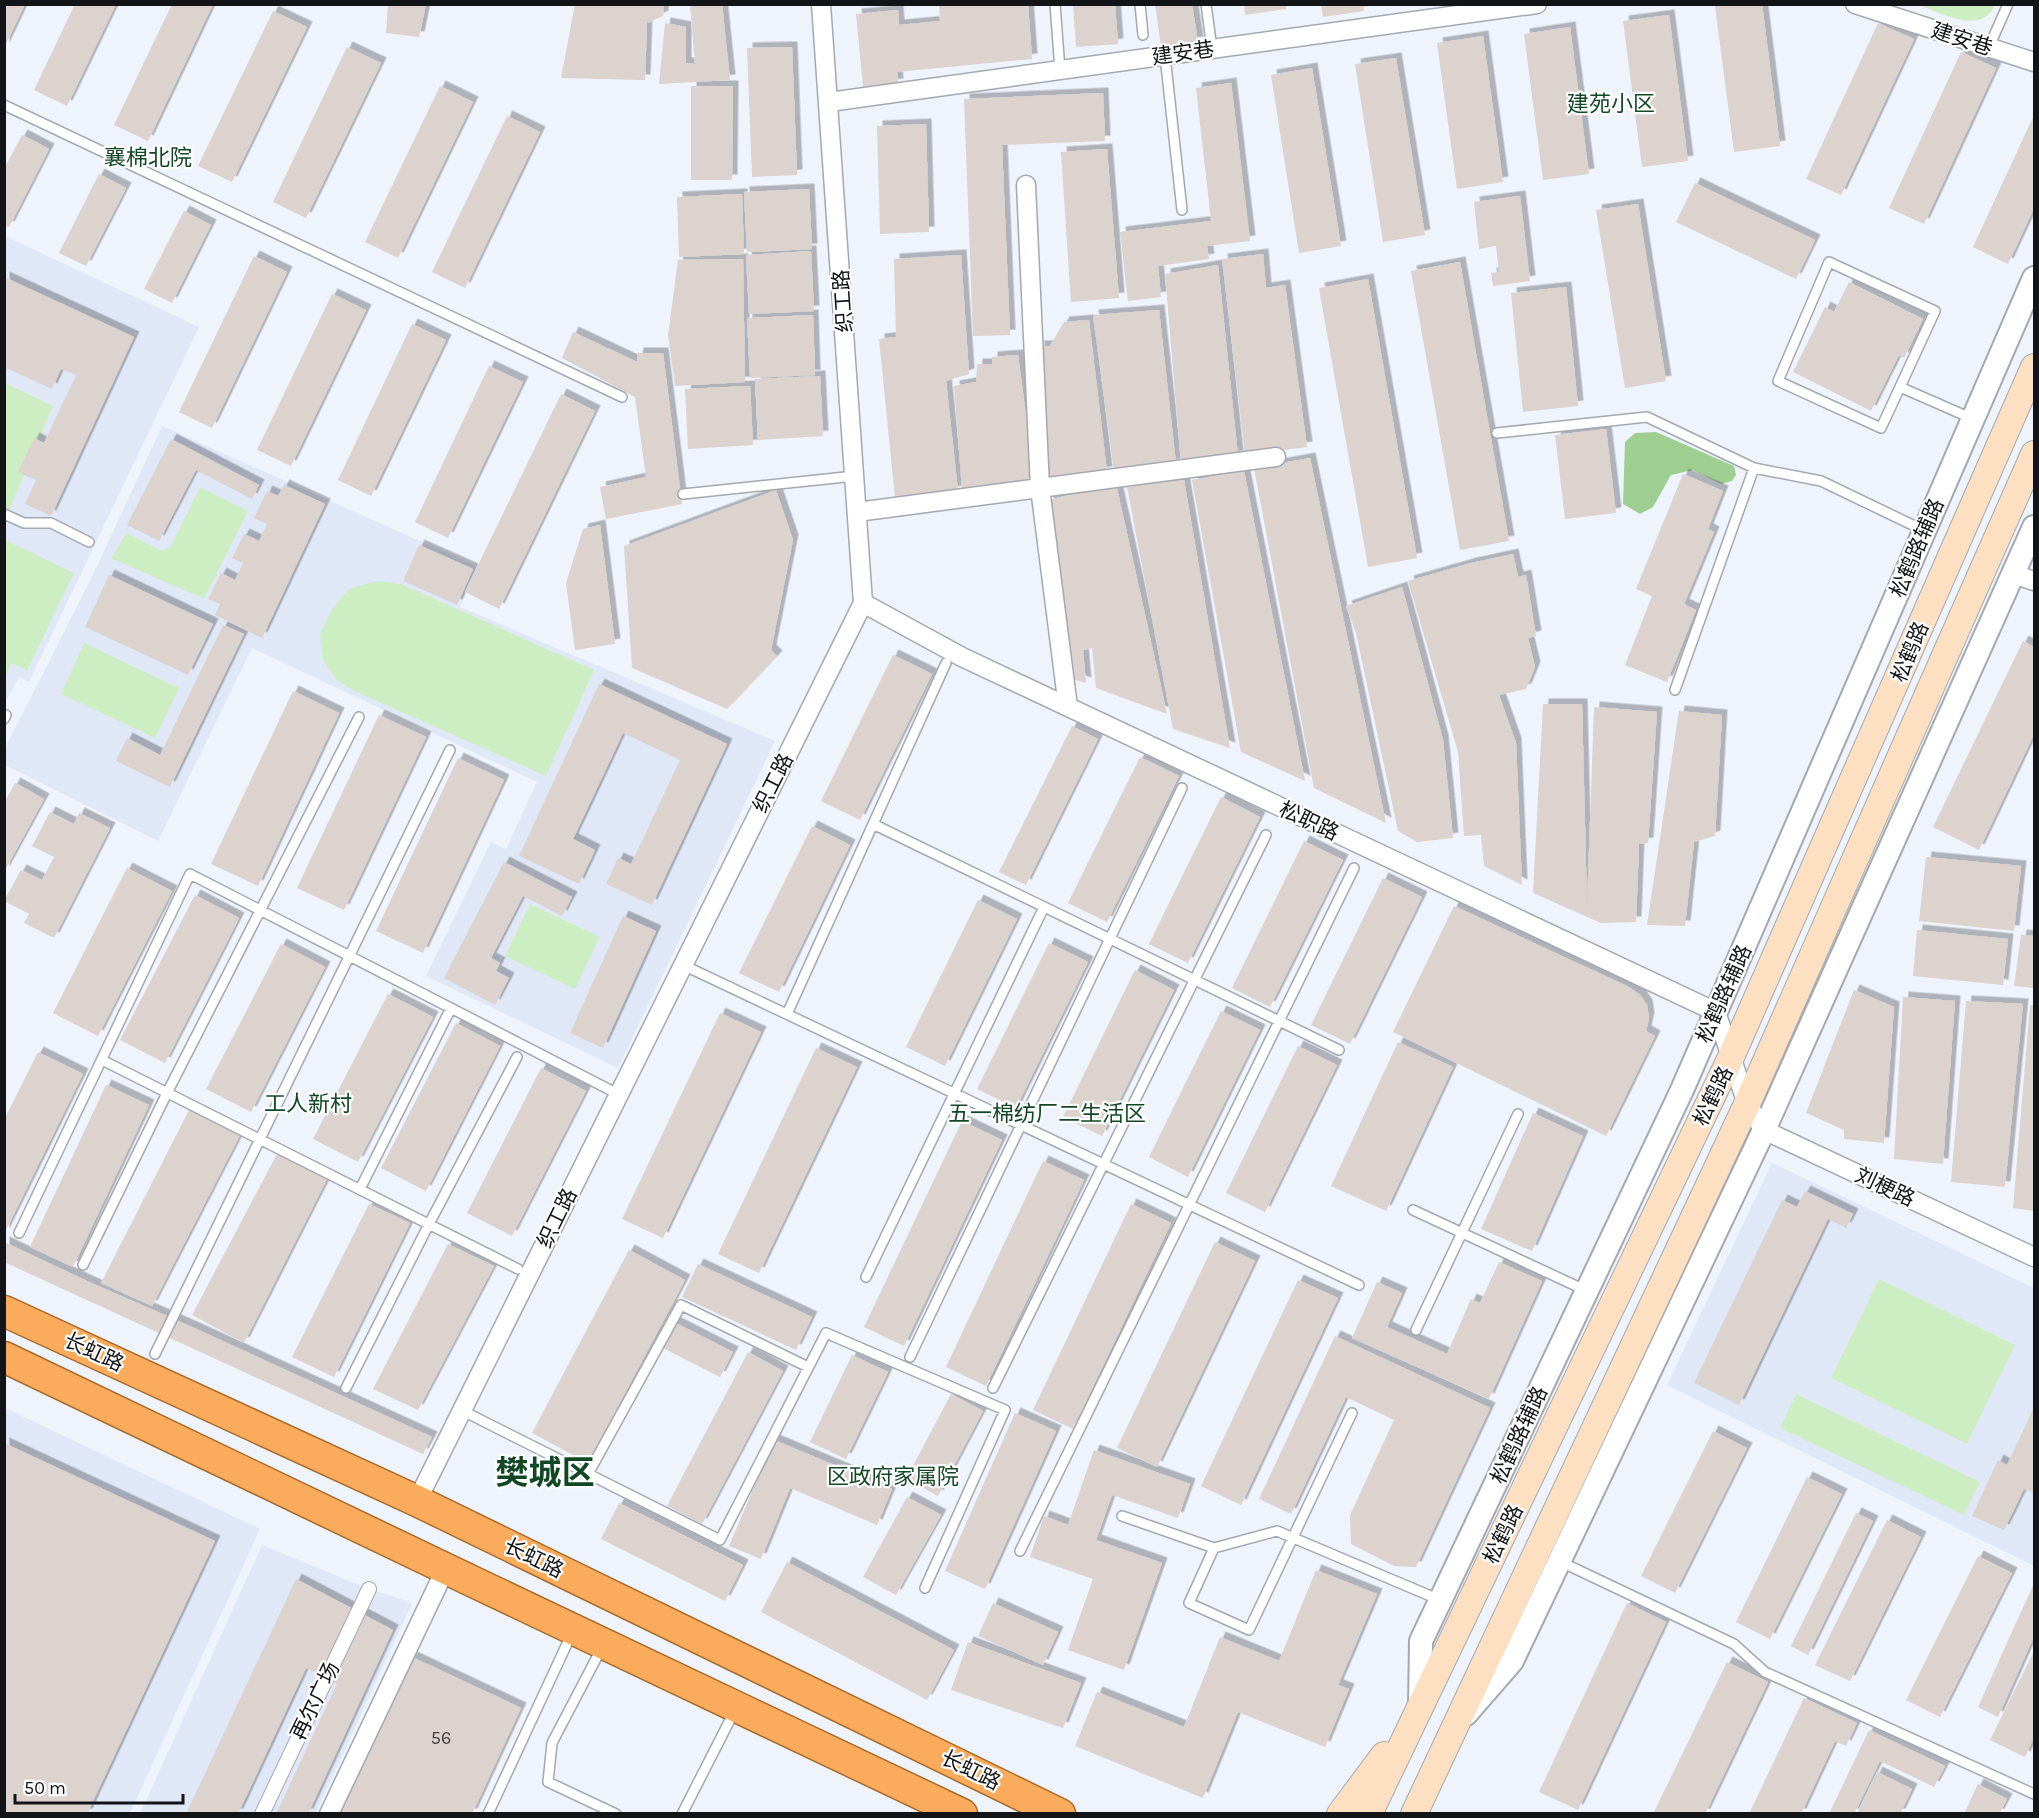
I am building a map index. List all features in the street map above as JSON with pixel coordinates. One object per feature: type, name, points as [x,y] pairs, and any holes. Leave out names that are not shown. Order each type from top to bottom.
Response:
[{"type":"highway","name":"长虹路","points":[[4,1311],[417,1501],[1060,1814]]},
{"type":"highway","name":"长虹路","points":[[4,1357],[581,1635],[962,1814]]},
{"type":"main road","name":"松鹤路","points":[[1368,1814],[1731,1057],[2034,367]]},
{"type":"main road","name":"松鹤路","points":[[1414,1814],[1455,1727],[1644,1354],[1747,1104],[2034,454]]},
{"type":"main road","points":[[1340,1814],[1420,1707]]},
{"type":"main road","points":[[1429,1814],[1455,1727]]},
{"type":"street","name":"织工路","points":[[417,1501],[863,603],[821,4]]},
{"type":"street","name":"建安巷","points":[[829,102],[1537,4]]},
{"type":"street","name":"建安巷","points":[[1855,4],[2034,62]]},
{"type":"street","points":[[1026,184],[1040,488],[1068,707]]},
{"type":"street","name":"松鹤路辅路","points":[[1420,1707],[1421,1641],[1682,1090],[2034,278]]},
{"type":"street","points":[[857,512],[1276,457]]},
{"type":"street","points":[[1455,1727],[1512,1661],[1559,1562],[1644,1354],[1764,1130],[1947,722],[2024,578],[2034,527]]},
{"type":"street","points":[[1925,531],[1957,544]]},
{"type":"street","points":[[1987,562],[2024,578]]},
{"type":"street","name":"松职路","points":[[863,603],[962,657],[1716,1012]]},
{"type":"street","points":[[1860,680],[1893,692]]},
{"type":"street","points":[[1920,712],[1947,722]]},
{"type":"street","points":[[1716,1012],[1747,1104],[1764,1130]]},
{"type":"street","name":"刘梗路","points":[[1764,1130],[2034,1257]]},
{"type":"street","points":[[329,1814],[446,1568]]},
{"type":"street","name":"再尔广场","points":[[262,1814],[369,1589]]},
{"type":"lane","points":[[1055,4],[1060,70]]},
{"type":"lane","points":[[1140,4],[1143,35]]},
{"type":"lane","points":[[1206,4],[1212,49]]},
{"type":"lane","points":[[1989,47],[2008,4]]},
{"type":"lane","points":[[1165,56],[1182,210]]},
{"type":"lane","points":[[4,105],[622,397]]},
{"type":"lane","points":[[1829,262],[1935,311],[1900,387],[1881,428],[1778,381],[1829,262]]},
{"type":"lane","points":[[1900,387],[1973,419]]},
{"type":"lane","points":[[1497,433],[1647,417],[1754,468],[1821,482],[1925,531]]},
{"type":"lane","points":[[1675,690],[1754,468]]},
{"type":"lane","points":[[683,494],[855,476]]},
{"type":"lane","points":[[4,514],[24,523],[51,524],[89,542]]},
{"type":"lane","points":[[787,1014],[946,663]]},
{"type":"lane","points":[[83,1264],[167,1093],[359,717]]},
{"type":"lane","points":[[155,1354],[450,750]]},
{"type":"lane","points":[[910,1357],[1182,788]]},
{"type":"lane","points":[[873,824],[1339,1050]]},
{"type":"lane","points":[[993,1388],[1266,835]]},
{"type":"lane","points":[[1020,1551],[1354,868]]},
{"type":"lane","points":[[19,1233],[190,874],[618,1094]]},
{"type":"lane","points":[[866,1277],[1044,907]]},
{"type":"lane","points":[[683,965],[1359,1285]]},
{"type":"lane","points":[[360,1189],[451,1008]]},
{"type":"lane","points":[[346,1388],[517,1057]]},
{"type":"lane","points":[[102,1060],[518,1269]]},
{"type":"lane","points":[[1416,1330],[1460,1232],[1518,1113]]},
{"type":"lane","points":[[1413,1210],[1587,1291]]},
{"type":"lane","points":[[588,1474],[681,1305],[808,1367]]},
{"type":"lane","points":[[461,1410],[720,1540],[826,1333],[1005,1410],[925,1588]]},
{"type":"lane","points":[[1214,1548],[1189,1603],[1249,1630],[1352,1413]]},
{"type":"lane","points":[[1122,1516],[1214,1548],[1277,1531],[1440,1600]]},
{"type":"lane","points":[[1559,1562],[1734,1644],[1765,1672],[2034,1794]]},
{"type":"lane","points":[[488,1814],[581,1635],[598,1655],[552,1743],[548,1782],[616,1814]]},
{"type":"lane","points":[[682,1814],[735,1710],[752,1716]]},
{"type":"shaded area","points":[[5,236],[199,327],[29,682],[19,677],[5,703]]},
{"type":"shaded area","points":[[162,426],[478,567],[460,607],[775,741],[618,1068],[426,976],[491,842],[506,849],[537,782],[252,648],[158,841],[5,765],[4,750],[92,577]]},
{"type":"shaded area","points":[[1772,1163],[2034,1288],[2034,1566],[1667,1385]]},
{"type":"shaded area","points":[[5,1408],[260,1529],[130,1813],[5,1814]]},
{"type":"shaded area","points":[[262,1545],[369,1589],[412,1603],[316,1813],[140,1814]]},
{"type":"green space","points":[[1995,4],[1989,14],[1971,21],[1949,17],[1918,5]]},
{"type":"green space","points":[[5,383],[53,406],[7,515],[5,514]]},
{"type":"green space","points":[[1656,432],[1734,466],[1736,475],[1732,481],[1721,484],[1693,470],[1671,475],[1653,507],[1640,514],[1623,504],[1625,442],[1635,433]]},
{"type":"green space","points":[[200,487],[248,511],[204,599],[111,558],[126,533],[162,551],[171,546]]},
{"type":"green space","points":[[5,540],[74,573],[27,671],[11,663],[5,677]]},
{"type":"green space","points":[[377,581],[401,584],[594,670],[546,776],[354,691],[336,679],[323,660],[320,635],[331,611],[349,589]]},
{"type":"green space","points":[[84,643],[179,688],[155,738],[61,694]]},
{"type":"green space","points":[[530,904],[600,937],[575,989],[505,956]]},
{"type":"green space","points":[[1879,1279],[2015,1345],[1967,1444],[1831,1378]]},
{"type":"green space","points":[[1796,1394],[1980,1482],[1964,1515],[1780,1428]]},
{"type":"building","points":[[4,4],[25,4],[4,48]]},
{"type":"building","points":[[75,4],[116,4],[67,106],[34,90]]},
{"type":"building","points":[[172,4],[213,4],[148,141],[114,125]]},
{"type":"building","points":[[388,4],[426,4],[419,37],[386,33]]},
{"type":"building","points":[[575,4],[664,4],[663,16],[647,23],[645,80],[561,78]]},
{"type":"building","points":[[690,4],[722,4],[730,80],[659,84],[665,23],[686,27],[686,63],[695,64]]},
{"type":"building","points":[[939,4],[1028,4],[1032,59],[897,72],[898,84],[863,87],[856,14],[898,10],[899,25],[940,21]]},
{"type":"building","points":[[1073,4],[1115,4],[1118,44],[1076,47]]},
{"type":"building","points":[[1155,4],[1192,4],[1198,42],[1161,47]]},
{"type":"building","points":[[1244,4],[1286,4],[1286,9],[1245,15]]},
{"type":"building","points":[[1321,4],[1363,4],[1364,11],[1323,17]]},
{"type":"building","points":[[1762,4],[1780,146],[1734,152],[1715,6]]},
{"type":"building","points":[[273,11],[307,27],[232,182],[198,166]]},
{"type":"building","points":[[1669,15],[1688,161],[1642,167],[1623,21]]},
{"type":"building","points":[[1878,23],[1914,39],[1841,195],[1806,179]]},
{"type":"building","points":[[1570,27],[1589,174],[1543,180],[1524,34]]},
{"type":"building","points":[[1483,36],[1503,182],[1457,189],[1437,43]]},
{"type":"building","points":[[347,47],[381,63],[306,218],[273,202]]},
{"type":"building","points":[[792,47],[797,175],[752,177],[747,48]]},
{"type":"building","points":[[1961,52],[1996,68],[1924,224],[1889,208]]},
{"type":"building","points":[[1396,58],[1425,235],[1383,242],[1355,64]]},
{"type":"building","points":[[1312,68],[1341,246],[1299,253],[1271,75]]},
{"type":"building","points":[[1231,83],[1250,241],[1207,246],[1209,259],[1158,266],[1161,297],[1128,301],[1120,232],[1211,221],[1196,88]]},
{"type":"building","points":[[440,86],[473,102],[398,258],[365,242]]},
{"type":"building","points":[[691,86],[733,86],[732,180],[691,180]]},
{"type":"building","points":[[1103,93],[1105,141],[1002,145],[1010,335],[973,336],[964,99]]},
{"type":"building","points":[[2034,115],[2034,208],[2008,264],[1973,247]]},
{"type":"building","points":[[507,116],[540,132],[465,288],[432,272]]},
{"type":"building","points":[[926,124],[929,232],[880,234],[877,126]]},
{"type":"building","points":[[22,135],[49,149],[9,227],[4,225],[4,169]]},
{"type":"building","points":[[1107,149],[1119,298],[1071,302],[1061,152]]},
{"type":"building","points":[[99,174],[126,188],[86,266],[59,253]]},
{"type":"building","points":[[1695,183],[1815,240],[1796,279],[1676,222]]},
{"type":"building","points":[[809,189],[812,249],[747,252],[744,192]]},
{"type":"building","points":[[742,194],[744,254],[679,257],[677,197]]},
{"type":"building","points":[[1520,196],[1530,281],[1493,286],[1491,273],[1499,272],[1496,246],[1479,249],[1474,202]]},
{"type":"building","points":[[1638,204],[1666,381],[1625,388],[1596,210]]},
{"type":"building","points":[[184,211],[211,225],[172,303],[144,289]]},
{"type":"building","points":[[811,251],[814,311],[749,314],[746,255]]},
{"type":"building","points":[[1263,254],[1266,288],[1285,285],[1307,447],[1245,455],[1222,259]]},
{"type":"building","points":[[961,255],[969,374],[946,381],[958,491],[895,498],[879,339],[896,337],[894,259]]},
{"type":"building","points":[[254,256],[287,272],[212,428],[179,412]]},
{"type":"building","points":[[743,259],[745,382],[675,386],[668,335],[678,260]]},
{"type":"building","points":[[1460,262],[1509,541],[1460,550],[1411,271]]},
{"type":"building","points":[[1218,265],[1238,456],[1181,464],[1165,274]]},
{"type":"building","points":[[4,277],[134,337],[51,516],[25,504],[36,480],[18,472],[34,438],[44,443],[76,375],[61,369],[52,389],[4,367]]},
{"type":"building","points":[[1368,279],[1417,558],[1368,567],[1319,288]]},
{"type":"building","points":[[1849,282],[1923,319],[1904,358],[1899,355],[1871,411],[1793,372],[1825,307],[1834,312]]},
{"type":"building","points":[[1566,287],[1578,406],[1523,412],[1511,293]]},
{"type":"building","points":[[332,294],[366,310],[291,466],[257,450]]},
{"type":"building","points":[[1159,310],[1176,464],[1114,472],[1093,315]]},
{"type":"building","points":[[813,315],[815,375],[750,378],[747,318]]},
{"type":"building","points":[[1089,320],[1107,472],[1044,479],[1039,346],[1050,346],[1064,322]]},
{"type":"building","points":[[412,324],[446,340],[371,496],[338,480]]},
{"type":"building","points":[[573,332],[637,362],[638,353],[663,353],[682,504],[606,519],[600,487],[646,477],[635,397],[562,358]]},
{"type":"building","points":[[1018,355],[1035,484],[962,490],[954,386],[976,382],[977,364],[992,364],[992,357]]},
{"type":"building","points":[[489,366],[523,382],[448,538],[415,522]]},
{"type":"building","points":[[820,376],[823,436],[758,440],[755,379]]},
{"type":"building","points":[[750,386],[753,445],[688,449],[685,389]]},
{"type":"building","points":[[561,394],[595,411],[499,609],[465,592]]},
{"type":"building","points":[[1606,429],[1616,513],[1565,519],[1555,435]]},
{"type":"building","points":[[171,439],[259,485],[252,499],[196,470],[159,541],[127,525]]},
{"type":"building","points":[[1310,458],[1386,823],[1314,788],[1254,468]]},
{"type":"building","points":[[1244,471],[1305,781],[1241,752],[1192,480]]},
{"type":"building","points":[[1683,474],[1723,491],[1708,529],[1714,532],[1684,604],[1696,610],[1667,682],[1625,665],[1652,596],[1636,589]]},
{"type":"building","points":[[1184,480],[1230,748],[1173,729],[1127,487]]},
{"type":"building","points":[[1116,484],[1167,714],[1096,688],[1092,648],[1083,650],[1086,683],[1070,678],[1048,500]]},
{"type":"building","points":[[284,485],[325,504],[262,638],[215,615],[220,604],[208,599],[221,573],[235,580],[243,563],[232,558],[244,534],[259,541],[267,524],[254,518],[267,491],[278,496]]},
{"type":"building","points":[[776,490],[793,540],[771,650],[777,656],[727,709],[632,668],[624,546]]},
{"type":"building","points":[[600,525],[615,644],[575,650],[566,583],[583,529]]},
{"type":"building","points":[[419,545],[473,569],[457,605],[403,581]]},
{"type":"building","points":[[1513,554],[1518,577],[1526,575],[1536,636],[1528,638],[1535,667],[1526,689],[1499,695],[1516,743],[1522,885],[1484,866],[1481,835],[1464,836],[1458,752],[1408,581]]},
{"type":"building","points":[[109,575],[213,624],[188,675],[85,627]]},
{"type":"building","points":[[1402,587],[1443,740],[1453,838],[1417,842],[1398,831],[1356,633],[1346,606]]},
{"type":"building","points":[[223,625],[244,634],[170,787],[116,761],[127,738],[160,755]]},
{"type":"building","points":[[2023,641],[2034,647],[2034,734],[1979,850],[1933,827]]},
{"type":"building","points":[[893,655],[932,674],[860,820],[821,801]]},
{"type":"building","points":[[599,684],[727,744],[652,905],[606,884],[618,858],[631,864],[680,760],[623,733],[573,839],[595,850],[579,884],[519,856]]},
{"type":"building","points":[[293,691],[339,713],[258,886],[211,864]]},
{"type":"building","points":[[1543,704],[1582,704],[1587,906],[1594,707],[1657,712],[1648,843],[1639,844],[1636,922],[1601,923],[1533,893]]},
{"type":"building","points":[[1679,711],[1722,715],[1715,836],[1694,842],[1685,926],[1647,925]]},
{"type":"building","points":[[379,715],[426,737],[344,910],[297,888]]},
{"type":"building","points":[[1072,726],[1098,739],[1026,885],[999,872]]},
{"type":"building","points":[[1140,757],[1179,776],[1107,922],[1068,903]]},
{"type":"building","points":[[458,758],[504,780],[423,953],[376,931]]},
{"type":"building","points":[[15,783],[44,799],[4,872],[4,803]]},
{"type":"building","points":[[1221,797],[1260,817],[1188,963],[1149,944]]},
{"type":"building","points":[[50,812],[74,824],[79,813],[110,828],[54,938],[24,923],[29,914],[4,901],[21,870],[42,880],[54,857],[32,846]]},
{"type":"building","points":[[812,826],[850,845],[779,992],[739,973]]},
{"type":"building","points":[[1304,841],[1343,860],[1270,1007],[1232,988]]},
{"type":"building","points":[[1926,857],[2021,866],[2014,931],[1919,921]]},
{"type":"building","points":[[504,862],[572,897],[562,916],[523,896],[491,958],[500,963],[496,971],[509,978],[495,1005],[444,978]]},
{"type":"building","points":[[127,868],[172,891],[98,1036],[53,1013]]},
{"type":"building","points":[[1383,878],[1422,897],[1350,1044],[1311,1025]]},
{"type":"building","points":[[195,895],[239,918],[165,1063],[120,1040]]},
{"type":"building","points":[[978,900],[1017,919],[945,1066],[906,1047]]},
{"type":"building","points":[[1454,906],[1629,987],[1640,995],[1647,1005],[1649,1018],[1646,1031],[1655,1036],[1606,1136],[1393,1032]]},
{"type":"building","points":[[623,916],[656,931],[603,1048],[570,1033]]},
{"type":"building","points":[[1917,930],[2008,939],[2003,985],[1913,976]]},
{"type":"building","points":[[2021,935],[2034,936],[2034,988],[2014,986]]},
{"type":"building","points":[[1049,943],[1088,962],[1016,1108],[977,1089]]},
{"type":"building","points":[[281,944],[325,967],[251,1112],[206,1089]]},
{"type":"building","points":[[1135,970],[1174,990],[1102,1136],[1063,1117]]},
{"type":"building","points":[[1854,990],[1894,1007],[1884,1143],[1844,1139],[1844,1130],[1806,1113]]},
{"type":"building","points":[[388,994],[433,1017],[358,1162],[313,1139]]},
{"type":"building","points":[[1903,997],[1955,1001],[1943,1164],[1894,1159]]},
{"type":"building","points":[[1966,1001],[2023,1004],[2005,1187],[1951,1182]]},
{"type":"building","points":[[2030,1005],[2034,1005],[2034,1211],[2013,1208]]},
{"type":"building","points":[[1221,1011],[1260,1030],[1188,1177],[1149,1157]]},
{"type":"building","points":[[720,1013],[761,1032],[663,1238],[622,1219]]},
{"type":"building","points":[[456,1023],[500,1046],[426,1191],[381,1168]]},
{"type":"building","points":[[1398,1042],[1453,1067],[1386,1211],[1331,1186]]},
{"type":"building","points":[[1298,1046],[1337,1065],[1265,1212],[1226,1193]]},
{"type":"building","points":[[816,1048],[857,1067],[759,1273],[718,1254]]},
{"type":"building","points":[[38,1052],[83,1074],[4,1234],[4,1120]]},
{"type":"building","points":[[541,1068],[586,1091],[512,1236],[467,1213]]},
{"type":"building","points":[[106,1085],[149,1105],[73,1267],[30,1247]]},
{"type":"building","points":[[189,1110],[240,1135],[152,1306],[101,1283]]},
{"type":"building","points":[[1533,1113],[1583,1136],[1532,1251],[1481,1229]]},
{"type":"building","points":[[962,1121],[1002,1140],[904,1346],[864,1327]]},
{"type":"building","points":[[278,1152],[328,1177],[244,1343],[192,1315]]},
{"type":"building","points":[[1043,1161],[1084,1180],[986,1386],[946,1367]]},
{"type":"building","points":[[1805,1191],[1853,1214],[1846,1228],[1828,1219],[1739,1405],[1694,1383],[1782,1200],[1797,1207]]},
{"type":"building","points":[[369,1204],[410,1223],[334,1377],[292,1357]]},
{"type":"building","points":[[1131,1204],[1171,1223],[1073,1429],[1033,1410]]},
{"type":"building","points":[[4,1242],[432,1437],[423,1454],[4,1262]]},
{"type":"building","points":[[1215,1242],[1255,1261],[1157,1467],[1117,1448]]},
{"type":"building","points":[[448,1244],[494,1266],[418,1410],[373,1389]]},
{"type":"building","points":[[629,1250],[685,1280],[588,1463],[532,1433]]},
{"type":"building","points":[[1499,1262],[1542,1281],[1489,1399],[1352,1338],[1377,1282],[1402,1293],[1387,1327],[1447,1354],[1471,1299],[1480,1303]]},
{"type":"building","points":[[698,1264],[812,1317],[796,1350],[682,1297]]},
{"type":"building","points":[[1298,1280],[1338,1298],[1241,1505],[1201,1486]]},
{"type":"building","points":[[674,1322],[733,1352],[720,1377],[661,1347]]},
{"type":"building","points":[[1335,1336],[1490,1408],[1416,1567],[1394,1566],[1351,1544],[1350,1515],[1394,1420],[1346,1397],[1291,1514],[1259,1499]]},
{"type":"building","points":[[748,1352],[783,1371],[702,1524],[667,1506]]},
{"type":"building","points":[[852,1355],[888,1372],[846,1459],[810,1442]]},
{"type":"building","points":[[951,1394],[983,1411],[938,1496],[906,1479]]},
{"type":"building","points":[[2034,1407],[2034,1493],[2024,1489],[2004,1530],[1972,1516],[1998,1460],[2007,1465]]},
{"type":"building","points":[[1015,1413],[1056,1431],[985,1589],[945,1571]]},
{"type":"building","points":[[1713,1431],[1747,1448],[1675,1593],[1641,1576]]},
{"type":"building","points":[[774,1440],[892,1489],[877,1525],[790,1488],[761,1559],[729,1546]]},
{"type":"building","points":[[4,1443],[215,1541],[87,1814],[4,1814]]},
{"type":"building","points":[[1094,1450],[1190,1484],[1178,1518],[1112,1495],[1096,1540],[1162,1563],[1124,1670],[1068,1650],[1093,1579],[1030,1557],[1044,1516],[1068,1525]]},
{"type":"building","points":[[1807,1477],[1842,1494],[1770,1639],[1736,1622]]},
{"type":"building","points":[[907,1497],[941,1515],[896,1595],[863,1577]]},
{"type":"building","points":[[619,1503],[743,1565],[725,1601],[601,1539]]},
{"type":"building","points":[[1856,1513],[1873,1521],[1808,1655],[1791,1646]]},
{"type":"building","points":[[1887,1520],[1921,1537],[1850,1681],[1815,1665]]},
{"type":"building","points":[[1978,1556],[2012,1573],[1940,1717],[1906,1700]]},
{"type":"building","points":[[787,1562],[954,1650],[927,1700],[761,1612]]},
{"type":"building","points":[[1316,1570],[1377,1594],[1338,1685],[1349,1689],[1325,1747],[1238,1712],[1203,1798],[1075,1746],[1097,1692],[1184,1727],[1220,1637],[1279,1661]]},
{"type":"building","points":[[296,1579],[393,1630],[308,1814],[276,1814],[337,1684],[306,1668],[238,1814],[186,1814]]},
{"type":"building","points":[[2034,1583],[2034,1636],[1998,1717],[1978,1707]]},
{"type":"building","points":[[993,1603],[1058,1632],[1043,1665],[978,1636]]},
{"type":"building","points":[[1627,1603],[1666,1622],[1578,1810],[1539,1792]]},
{"type":"building","points":[[968,1642],[1081,1683],[1063,1728],[951,1690]]},
{"type":"building","points":[[2034,1651],[2034,1737],[2025,1757],[1990,1740]]},
{"type":"building","points":[[412,1657],[521,1708],[472,1814],[339,1814]]},
{"type":"building","points":[[1727,1662],[1768,1682],[1705,1814],[1653,1814]]},
{"type":"building","points":[[1804,1698],[1857,1723],[1846,1746],[1835,1741],[1801,1814],[1749,1814]]},
{"type":"building","points":[[1869,1730],[1945,1766],[1934,1787],[1880,1761],[1854,1814],[1829,1814]]},
{"type":"building","points":[[1877,1772],[1912,1789],[1900,1814],[1857,1814]]},
{"type":"building","points":[[1978,1784],[2007,1799],[1999,1814],[1964,1814]]},
{"type":"district","name":"建苑小区","points":[[1611,104]]},
{"type":"district","name":"襄棉北院","points":[[148,158]]},
{"type":"district","name":"工人新村","points":[[308,1104]]},
{"type":"district","name":"五一棉纺厂二生活区","points":[[1047,1114]]},
{"type":"district","name":"樊城区","points":[[545,1473]]},
{"type":"district","name":"区政府家属院","points":[[893,1477]]}]
